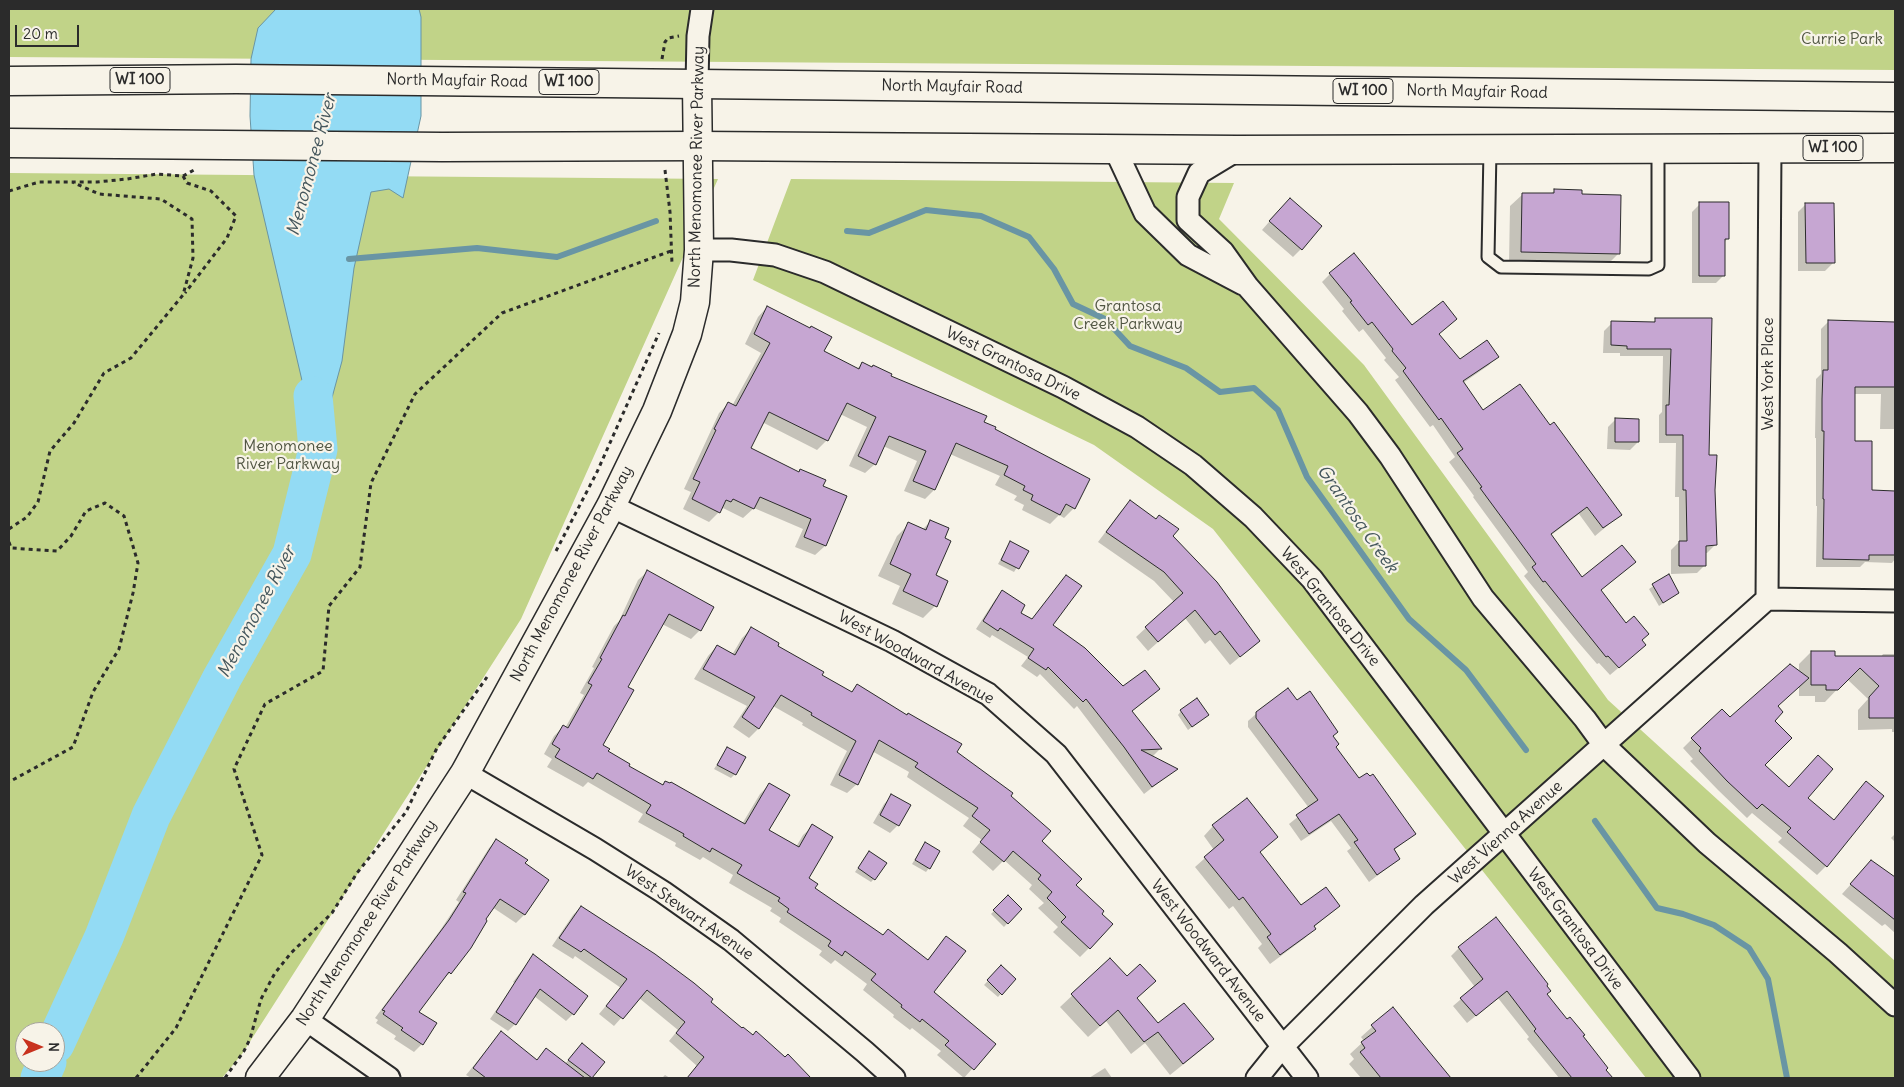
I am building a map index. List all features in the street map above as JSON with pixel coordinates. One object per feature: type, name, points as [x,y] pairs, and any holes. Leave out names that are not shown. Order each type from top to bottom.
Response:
[{"type":"main road","name":"North Mayfair Road","points":[[9,81],[236,79],[1895,96]]},
{"type":"main road","name":"North Menomonee River Parkway","points":[[260,1078],[305,1018],[466,772],[611,506],[657,411],[687,334],[695,302],[699,250],[697,84]]},
{"type":"main road","name":"WI 100","points":[[9,143],[442,147],[698,146],[1237,150],[1895,148]]},
{"type":"street","name":"North Menomonee River Parkway","points":[[697,84],[698,36],[702,9]]},
{"type":"street","name":"West York Place","points":[[1767,599],[1770,148]]},
{"type":"street","points":[[1115,149],[1145,213],[1188,255],[1248,286]]},
{"type":"street","points":[[1237,150],[1199,174],[1188,197],[1188,220],[1223,252],[1248,286],[1358,413],[1390,456],[1483,598],[1585,719],[1604,745],[1707,843],[1838,953],[1895,1005]]},
{"type":"street","name":"West Grantosa Drive","points":[[699,250],[731,250],[776,255],[825,272],[1063,387],[1137,427],[1193,465],[1253,517],[1312,579],[1689,1078]]},
{"type":"street","name":"West Woodward Avenue","points":[[611,506],[892,641],[988,694],[1056,754],[1307,1078]]},
{"type":"street","points":[[1767,599],[1895,601]]},
{"type":"street","name":"West Vienna Avenue","points":[[1256,1078],[1282,1047],[1424,905],[1767,599]]},
{"type":"street","name":"West Stewart Avenue","points":[[466,772],[663,892],[731,940],[894,1078]]},
{"type":"street","points":[[305,1018],[389,1078]]},
{"type":"lane","points":[[1490,149],[1488,257],[1501,267],[1649,269],[1658,265],[1658,148]]},
{"type":"path","points":[[663,65],[663,46],[668,38],[675,36],[698,36]]},
{"type":"path","points":[[9,192],[39,182],[127,179],[156,174],[183,176],[197,168]]},
{"type":"path","points":[[665,169],[670,212],[672,266]]},
{"type":"path","points":[[9,529],[27,517],[38,502],[50,451],[74,423],[104,373],[130,358],[183,295],[227,238],[236,216],[211,191],[187,183],[183,176]]},
{"type":"path","points":[[72,182],[99,194],[162,199],[192,218],[193,258],[183,295]]},
{"type":"path","points":[[136,1078],[176,1028],[262,855],[234,769],[265,704],[323,671],[329,606],[360,567],[371,483],[415,394],[502,313],[671,251]]},
{"type":"path","points":[[553,557],[597,472],[642,375],[660,330]]},
{"type":"path","points":[[9,542],[11,548],[57,551],[71,536],[86,511],[105,503],[124,516],[138,563],[133,593],[119,649],[93,692],[73,747],[9,782]]},
{"type":"path","points":[[225,1078],[250,1039],[261,999],[275,973],[290,953],[332,913],[357,873],[406,812],[437,748],[488,676]]},
{"type":"green space","name":"Currie Park","points":[[9,9],[1895,9],[1895,70],[9,57]]},
{"type":"green space","name":"Menomonee River Parkway","points":[[9,173],[718,179],[521,619],[242,1054],[222,1078],[9,1078]]},
{"type":"green space","name":"Grantosa Creek Parkway","points":[[791,179],[1234,183],[1219,219],[1364,365],[1608,700],[1895,961],[1895,1078],[1646,1078],[1213,529],[1094,445],[753,280]]},
{"type":"water","points":[[276,9],[419,9],[421,17],[421,116],[403,198],[389,189],[371,192],[354,268],[342,361],[318,449],[254,175],[250,116],[251,59],[258,28]]},
{"type":"building","points":[[1554,189],[1582,190],[1582,194],[1621,195],[1620,254],[1521,252],[1522,193],[1554,193]]},
{"type":"building","points":[[1290,198],[1322,226],[1302,250],[1269,221]]},
{"type":"building","points":[[1699,202],[1729,202],[1729,239],[1725,239],[1725,276],[1699,276]]},
{"type":"building","points":[[1805,203],[1834,203],[1835,263],[1806,263]]},
{"type":"building","points":[[1354,253],[1412,325],[1443,301],[1457,319],[1439,334],[1460,359],[1487,340],[1499,357],[1463,381],[1483,410],[1520,384],[1550,425],[1554,422],[1622,515],[1603,528],[1587,507],[1551,534],[1582,577],[1622,545],[1636,562],[1601,590],[1626,623],[1634,616],[1649,634],[1642,640],[1646,645],[1619,668],[1608,656],[1606,657],[1545,581],[1543,582],[1532,567],[1536,564],[1480,488],[1482,487],[1457,453],[1463,449],[1403,371],[1406,368],[1392,351],[1393,349],[1372,322],[1368,325],[1350,302],[1352,301],[1329,273]]},
{"type":"building","points":[[767,306],[832,337],[824,351],[859,369],[862,362],[872,367],[873,365],[892,374],[891,376],[987,416],[984,422],[996,427],[995,429],[1090,479],[1075,509],[1066,504],[1060,515],[1031,500],[1033,495],[1023,490],[1025,486],[1004,475],[1008,466],[956,443],[935,490],[913,481],[926,451],[889,436],[876,465],[858,456],[876,417],[847,403],[828,441],[769,412],[751,448],[799,472],[800,469],[826,480],[823,486],[847,496],[826,546],[804,537],[811,519],[760,497],[754,509],[733,499],[731,502],[726,500],[720,513],[692,499],[700,482],[693,479],[716,430],[714,429],[728,402],[736,406],[770,343],[754,334]]},
{"type":"building","points":[[1655,318],[1712,318],[1709,455],[1717,455],[1715,490],[1717,545],[1706,546],[1706,566],[1679,566],[1679,541],[1687,541],[1686,490],[1683,490],[1683,435],[1666,435],[1666,405],[1669,405],[1671,349],[1627,349],[1627,346],[1611,345],[1611,321],[1655,322]]},
{"type":"building","points":[[1828,320],[1895,322],[1895,387],[1855,387],[1855,441],[1872,441],[1872,490],[1895,491],[1895,555],[1869,555],[1869,560],[1823,559],[1824,431],[1822,431],[1822,399],[1823,370],[1828,370]]},
{"type":"building","points":[[1615,418],[1639,419],[1639,442],[1615,442]]},
{"type":"building","points":[[1130,500],[1156,519],[1159,515],[1179,529],[1173,536],[1217,582],[1260,641],[1240,657],[1220,631],[1215,635],[1195,610],[1158,642],[1145,627],[1183,593],[1164,572],[1106,532]]},
{"type":"building","points":[[930,520],[949,528],[945,538],[951,541],[936,575],[948,581],[937,607],[903,591],[911,574],[890,564],[908,522],[926,530]]},
{"type":"building","points":[[1010,541],[1029,551],[1019,569],[1001,560]]},
{"type":"building","points":[[647,570],[714,607],[701,631],[669,614],[628,687],[634,690],[603,745],[610,749],[608,751],[630,764],[629,766],[663,785],[665,781],[671,782],[745,824],[769,783],[790,795],[769,830],[799,847],[812,824],[833,837],[809,878],[818,884],[815,888],[883,935],[888,929],[928,960],[946,936],[966,951],[934,992],[996,1044],[974,1070],[945,1045],[949,1041],[922,1019],[920,1022],[871,980],[876,974],[845,951],[842,956],[828,946],[831,941],[787,912],[789,909],[778,901],[780,898],[737,873],[742,865],[712,848],[710,852],[683,836],[684,834],[646,813],[651,805],[597,773],[593,779],[555,757],[560,749],[552,744],[563,725],[568,728],[592,685],[588,683],[623,615],[625,616]]},
{"type":"building","points":[[1669,574],[1679,593],[1663,603],[1652,584]]},
{"type":"building","points":[[1066,575],[1082,586],[1053,625],[1085,648],[1123,686],[1145,670],[1160,689],[1132,711],[1162,749],[1141,750],[1178,769],[1152,787],[1124,747],[1086,699],[1083,702],[1048,667],[1046,670],[1028,658],[1034,649],[1000,628],[998,631],[983,621],[1002,590],[1025,605],[1021,613],[1032,619]]},
{"type":"building","points":[[751,627],[779,643],[778,646],[824,672],[822,675],[852,692],[857,684],[907,715],[908,713],[962,744],[957,752],[1013,793],[1011,796],[1051,831],[1042,841],[1082,879],[1076,885],[1104,911],[1102,914],[1113,924],[1090,949],[1061,922],[1066,917],[1047,898],[1052,892],[1038,879],[1041,875],[1013,851],[1004,862],[980,842],[990,830],[972,816],[978,808],[915,767],[918,763],[879,740],[858,785],[839,775],[856,741],[811,715],[812,713],[781,695],[759,729],[742,717],[755,697],[703,669],[717,645],[735,655]]},
{"type":"building","points":[[1811,651],[1835,651],[1835,656],[1895,656],[1895,718],[1869,718],[1869,697],[1879,686],[1860,668],[1838,690],[1826,690],[1826,685],[1811,685]]},
{"type":"building","points":[[1790,664],[1809,678],[1778,706],[1783,712],[1775,721],[1792,738],[1765,765],[1789,787],[1818,755],[1833,769],[1808,798],[1834,820],[1866,781],[1884,796],[1827,867],[1787,832],[1791,828],[1762,804],[1757,809],[1727,781],[1699,751],[1701,748],[1691,738],[1722,709],[1730,717]]},
{"type":"building","points":[[1288,688],[1297,700],[1310,691],[1338,732],[1333,736],[1339,744],[1336,747],[1359,778],[1367,773],[1370,776],[1373,774],[1416,834],[1394,849],[1400,859],[1377,875],[1354,842],[1358,840],[1339,814],[1309,834],[1296,815],[1318,800],[1256,718],[1256,712]]},
{"type":"building","points":[[1197,698],[1209,715],[1192,727],[1180,710]]},
{"type":"building","points":[[727,747],[746,757],[736,775],[717,765]]},
{"type":"building","points":[[891,794],[911,805],[899,826],[880,815]]},
{"type":"building","points":[[1247,798],[1278,837],[1260,852],[1301,905],[1326,887],[1340,906],[1314,926],[1316,929],[1280,955],[1267,937],[1271,934],[1243,897],[1239,900],[1204,857],[1224,840],[1212,825]]},
{"type":"building","points":[[496,839],[528,860],[525,863],[549,880],[525,915],[500,899],[486,919],[487,921],[471,948],[451,974],[449,972],[419,1012],[437,1023],[423,1045],[401,1030],[403,1028],[383,1014],[385,1011],[382,1010],[449,920],[466,893],[463,892]]},
{"type":"building","points":[[925,842],[940,851],[930,869],[915,860]]},
{"type":"building","points":[[869,851],[887,863],[875,880],[858,868]]},
{"type":"building","points":[[1871,860],[1895,877],[1895,920],[1850,884]]},
{"type":"building","points":[[1008,895],[1022,909],[1008,924],[993,910]]},
{"type":"building","points":[[581,906],[655,954],[694,983],[713,999],[711,1002],[742,1028],[753,1035],[756,1031],[785,1057],[788,1054],[811,1078],[687,1078],[704,1057],[676,1033],[685,1022],[647,990],[623,1019],[606,1006],[627,979],[584,949],[581,952],[559,938]]},
{"type":"building","points":[[1496,917],[1548,984],[1547,986],[1551,991],[1547,994],[1567,1019],[1570,1017],[1585,1035],[1583,1036],[1608,1068],[1606,1070],[1613,1078],[1572,1078],[1534,1031],[1536,1029],[1507,991],[1476,1016],[1460,998],[1483,979],[1458,947]]},
{"type":"building","points":[[533,954],[588,996],[574,1015],[540,989],[516,1025],[496,1012]]},
{"type":"building","points":[[1110,958],[1127,976],[1140,964],[1156,981],[1137,998],[1158,1023],[1184,1003],[1214,1039],[1183,1064],[1158,1032],[1144,1042],[1118,1010],[1100,1026],[1071,994]]},
{"type":"building","points":[[1001,965],[1016,979],[1002,995],[987,980]]},
{"type":"building","points":[[1393,1007],[1451,1078],[1381,1078],[1360,1052],[1365,1048],[1361,1042],[1376,1031],[1371,1025]]},
{"type":"building","points":[[501,1031],[537,1060],[546,1048],[585,1078],[486,1078],[473,1068]]},
{"type":"building","points":[[582,1043],[605,1062],[592,1078],[568,1060]]},
{"type":"waterway","name":"Grantosa Creek","points":[[847,231],[869,233],[926,210],[981,216],[1029,237],[1054,269],[1073,304],[1105,319],[1130,346],[1186,368],[1220,392],[1254,388],[1278,410],[1307,477],[1409,619],[1466,670],[1526,750]]},
{"type":"waterway","points":[[349,259],[477,248],[557,257],[656,221]]},
{"type":"waterway","name":"Menomonee River","points":[[65,1022],[104,937],[151,816],[222,678],[292,554],[318,449],[313,396]]},
{"type":"waterway","name":"Grantosa Creek","points":[[1595,821],[1657,908],[1683,914],[1714,925],[1749,948],[1768,979],[1787,1078]]},
{"type":"waterway","name":"Menomonee River","points":[[40,1078],[43,1072]]}]
